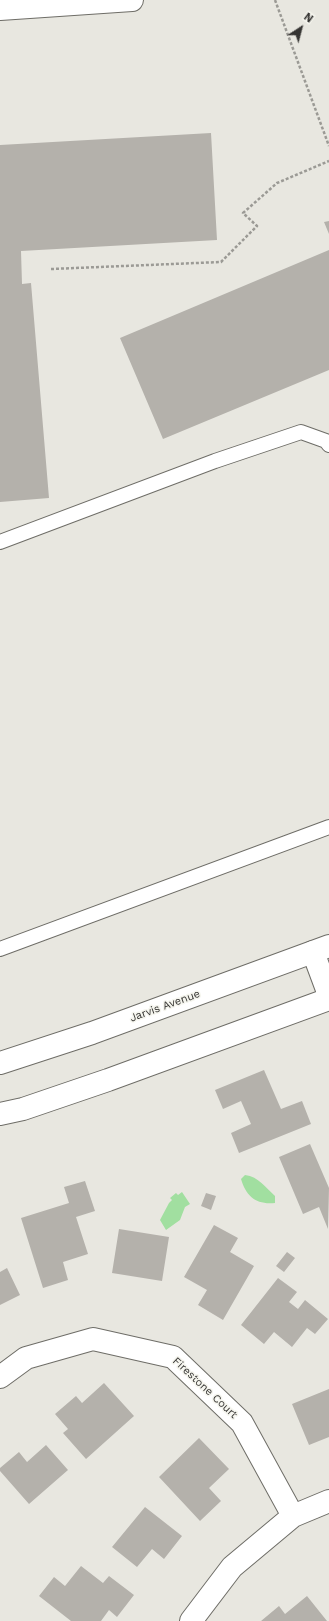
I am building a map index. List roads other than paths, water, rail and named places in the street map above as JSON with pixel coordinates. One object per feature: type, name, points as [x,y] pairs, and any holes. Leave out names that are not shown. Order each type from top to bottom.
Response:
[{"type":"street","points":[[0,9],[132,0]]},
{"type":"street","points":[[321,949],[329,995]]},
{"type":"street","name":"Jarvis Avenue","points":[[0,1063],[92,1033],[321,949]]},
{"type":"street","points":[[0,1114],[23,1109],[108,1080],[329,999]]},
{"type":"street","name":"Firestone Court","points":[[0,1377],[26,1358],[93,1339],[173,1357],[242,1423],[293,1516]]},
{"type":"street","points":[[191,1621],[232,1567],[293,1516],[329,1501]]},
{"type":"lane","points":[[0,542],[215,461],[301,432],[326,441],[329,445]]},
{"type":"lane","points":[[0,949],[329,827]]}]
